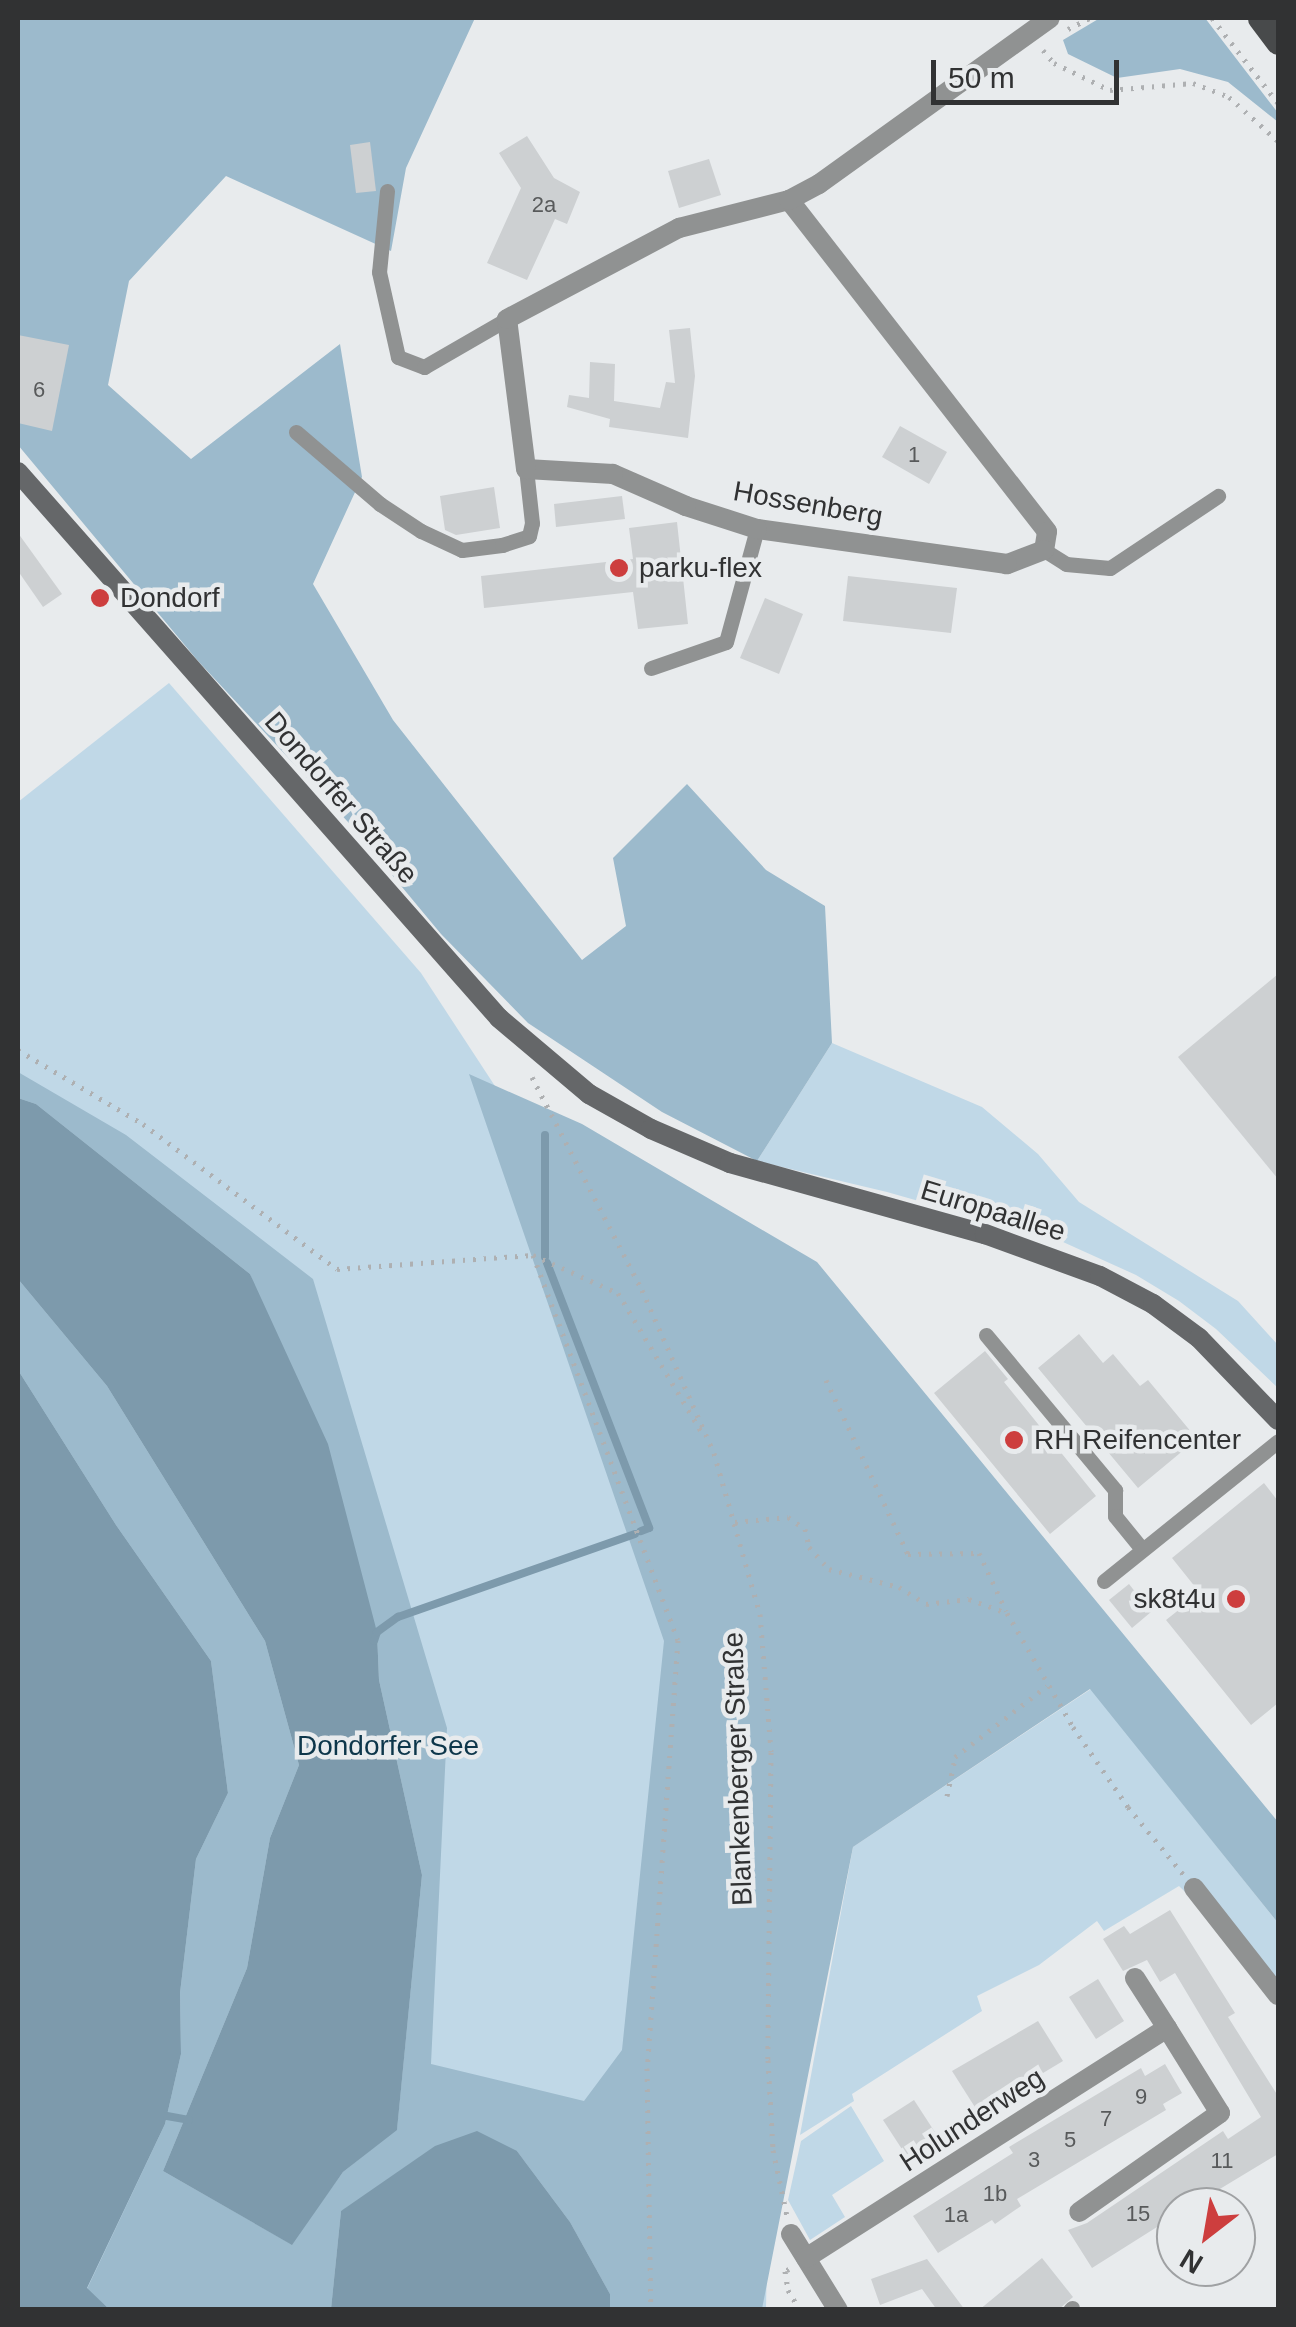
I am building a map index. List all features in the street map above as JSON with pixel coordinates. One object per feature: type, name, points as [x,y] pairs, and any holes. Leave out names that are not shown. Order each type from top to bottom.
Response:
[{"type":"main road","points":[[1260,18],[1278,42]]},
{"type":"main road","name":"Dondorfer Straße","points":[[18,472],[499,1018],[589,1094],[651,1130]]},
{"type":"main road","name":"Europaallee","points":[[651,1130],[730,1163],[985,1234],[1100,1276],[1152,1304],[1199,1338],[1278,1420]]},
{"type":"street","points":[[526,469],[507,319],[679,228],[736,210],[789,200],[820,184],[1050,18]]},
{"type":"street","points":[[789,200],[1047,532],[1044,550]]},
{"type":"street","name":"Hossenberg","points":[[526,469],[614,474],[686,506],[757,529],[1007,564],[1044,550]]},
{"type":"street","points":[[1194,1888],[1278,1995]]},
{"type":"street","points":[[1078,2212],[1220,2113],[1135,1978]]},
{"type":"street","name":"Holunderweg","points":[[806,2258],[1167,2028]]},
{"type":"street","points":[[791,2234],[838,2310]]},
{"type":"lane","points":[[388,191],[379,272],[398,357],[424,367],[507,319]]},
{"type":"lane","points":[[296,432],[380,504],[420,531],[462,550],[502,546],[529,536],[532,523],[526,469]]},
{"type":"lane","points":[[1044,550],[1066,564],[1089,570],[1110,568],[1218,496]]},
{"type":"lane","points":[[651,668],[726,642],[757,529]]},
{"type":"lane","points":[[986,1336],[1115,1490],[1115,1516],[1141,1548]]},
{"type":"lane","points":[[1104,1582],[1141,1548],[1278,1441]]},
{"type":"path","points":[[1212,18],[1278,104]]},
{"type":"path","points":[[1030,34],[1054,63],[1110,90],[1193,83],[1230,98],[1278,140]]},
{"type":"path","points":[[18,1050],[143,1124],[337,1269],[534,1255],[618,1292],[714,1453]]},
{"type":"path","name":"Blankenberger Straße","points":[[534,1079],[642,1290],[714,1453],[760,1614],[771,1752],[768,2060],[773,2150],[791,2234]]},
{"type":"path","points":[[534,1255],[678,1640],[646,2068],[652,2310]]},
{"type":"path","points":[[826,1380],[908,1554],[979,1553],[1047,1686],[1128,1808],[1194,1888]]},
{"type":"path","points":[[735,1522],[788,1517],[805,1529],[809,1548],[829,1570],[900,1586],[926,1604],[968,1599],[1007,1614]]},
{"type":"path","points":[[947,1796],[956,1757],[1047,1686]]},
{"type":"green space","name":"Dondorfer See","points":[[169,683],[421,973],[591,1233],[768,2200],[766,2309],[18,2310],[18,802]]},
{"type":"green space","points":[[832,1043],[982,1107],[1038,1154],[1079,1202],[1238,1301],[1278,1345],[1278,1388],[1216,1329],[1179,1301],[1136,1275],[1063,1242],[887,1192],[757,1161]]},
{"type":"green space","points":[[1091,1689],[1278,1923],[1278,1982],[1179,1886],[1104,1931],[1097,1921],[1039,1965],[977,1996],[982,2011],[852,2094],[854,2101],[800,2135],[853,1847]]},
{"type":"green space","points":[[851,2106],[884,2161],[832,2195],[845,2217],[810,2240],[788,2200],[801,2141]]},
{"type":"shaded area","points":[[18,18],[475,18],[406,168],[391,251],[226,176],[129,281],[108,385],[191,459],[340,344],[362,477],[313,584],[393,720],[582,960],[626,926],[613,858],[687,784],[766,870],[825,906],[832,1043],[757,1161],[662,1112],[528,1023],[441,934],[348,822],[198,661],[18,445]]},
{"type":"shaded area","points":[[1100,18],[1205,18],[1278,113],[1278,122],[1228,82],[1180,69],[1117,78],[1068,54],[1063,40]]},
{"type":"shaded area","points":[[18,1072],[126,1135],[313,1279],[447,1728],[431,2064],[584,2101],[622,2050],[664,1641],[469,1074],[582,1124],[817,1262],[1278,1822],[1278,1923],[1090,1689],[853,1847],[762,2309],[610,2309],[610,2294],[570,2222],[517,2151],[341,2211],[331,2309],[109,2309],[87,2289],[165,2124],[181,2054],[180,1993],[196,1859],[228,1793],[211,1661],[116,1525],[18,1370],[18,1279],[107,1386],[265,1641],[299,1765],[270,1838],[247,1968],[163,2171],[291,2244],[343,2172],[397,2129],[422,1875],[379,1680],[377,1632],[250,1274],[36,1104],[18,1098]]},
{"type":"shaded area","points":[[18,1098],[36,1104],[250,1274],[328,1444],[377,1632],[379,1680],[422,1875],[397,2130],[343,2172],[292,2245],[163,2171],[247,1968],[270,1838],[299,1765],[265,1641],[107,1386],[18,1279]]},
{"type":"shaded area","name":"Dondorfer See","points":[[18,1370],[116,1525],[211,1661],[228,1793],[196,1859],[180,1993],[181,2054],[165,2124],[87,2288],[109,2309],[18,2309]]},
{"type":"shaded area","points":[[477,2131],[517,2151],[570,2222],[610,2294],[610,2309],[331,2309],[341,2211],[435,2146]]},
{"type":"building","points":[[527,136],[554,178],[580,192],[567,224],[555,219],[527,280],[487,263],[521,188],[499,153]]},
{"type":"building","points":[[370,142],[376,191],[356,193],[350,145]]},
{"type":"building","points":[[709,159],[721,195],[679,208],[668,171]]},
{"type":"building","points":[[690,328],[695,376],[688,438],[609,427],[610,419],[567,407],[569,395],[589,398],[590,362],[615,364],[614,401],[660,408],[666,382],[675,383],[669,330]]},
{"type":"building","points":[[18,335],[69,345],[52,431],[18,423]]},
{"type":"building","points":[[900,426],[947,452],[929,484],[882,457]]},
{"type":"building","points":[[494,487],[500,528],[456,535],[445,530],[440,496]]},
{"type":"building","points":[[622,496],[625,519],[556,527],[554,504]]},
{"type":"building","name":"parku-flex","points":[[677,522],[688,624],[638,629],[633,592],[484,608],[481,576],[633,559],[629,528]]},
{"type":"building","points":[[18,533],[62,594],[43,607],[18,571]]},
{"type":"building","points":[[848,576],[957,588],[951,633],[843,621]]},
{"type":"building","points":[[765,598],[803,614],[779,674],[740,658]]},
{"type":"building","points":[[1278,974],[1278,1179],[1178,1057]]},
{"type":"building","points":[[1079,1334],[1103,1363],[1113,1354],[1140,1386],[1148,1380],[1197,1439],[1138,1488],[1038,1368]]},
{"type":"building","name":"RH Reifencenter","points":[[985,1351],[1008,1379],[1004,1382],[1096,1496],[1050,1534],[934,1393]]},
{"type":"building","name":"sk8t4u","points":[[1264,1483],[1278,1501],[1278,1703],[1251,1725],[1166,1620],[1200,1593],[1172,1558]]},
{"type":"building","points":[[1129,1584],[1151,1612],[1132,1628],[1109,1600]]},
{"type":"building","points":[[1170,1910],[1235,2013],[1228,2017],[1278,2096],[1278,2154],[1223,2187],[1156,2187],[1156,2228],[1092,2268],[1068,2230],[1087,2223],[1223,2131],[1228,2139],[1261,2117],[1175,1973],[1160,1982],[1147,1960],[1123,1971],[1103,1939],[1124,1926],[1130,1934]]},
{"type":"building","points":[[1098,1979],[1124,2021],[1096,2039],[1069,1997]]},
{"type":"building","points":[[1038,2021],[1063,2061],[978,2112],[952,2071]]},
{"type":"building","points":[[1165,2064],[1182,2093],[1163,2104],[1166,2110],[1017,2199],[1021,2206],[995,2224],[992,2220],[938,2253],[913,2216],[1013,2153],[1009,2147],[1141,2068],[1145,2076]]},
{"type":"building","points":[[914,2100],[940,2140],[909,2160],[883,2120]]},
{"type":"building","points":[[1042,2258],[1073,2297],[1058,2310],[979,2310]]},
{"type":"building","points":[[927,2259],[965,2310],[937,2310],[922,2289],[880,2305],[871,2279]]},
{"type":"waterway","points":[[545,1135],[545,1257]]},
{"type":"waterway","points":[[547,1263],[649,1528],[641,1531]]},
{"type":"waterway","points":[[374,1641],[377,1632],[398,1617],[635,1534]]},
{"type":"waterway","points":[[167,2116],[189,2120]]},
{"type":"place","name":"parku-flex","points":[[619,568]]},
{"type":"place","name":"Dondorf","points":[[100,598]]},
{"type":"place","name":"RH Reifencenter","points":[[1014,1440]]},
{"type":"place","name":"sk8t4u","points":[[1236,1599]]}]
